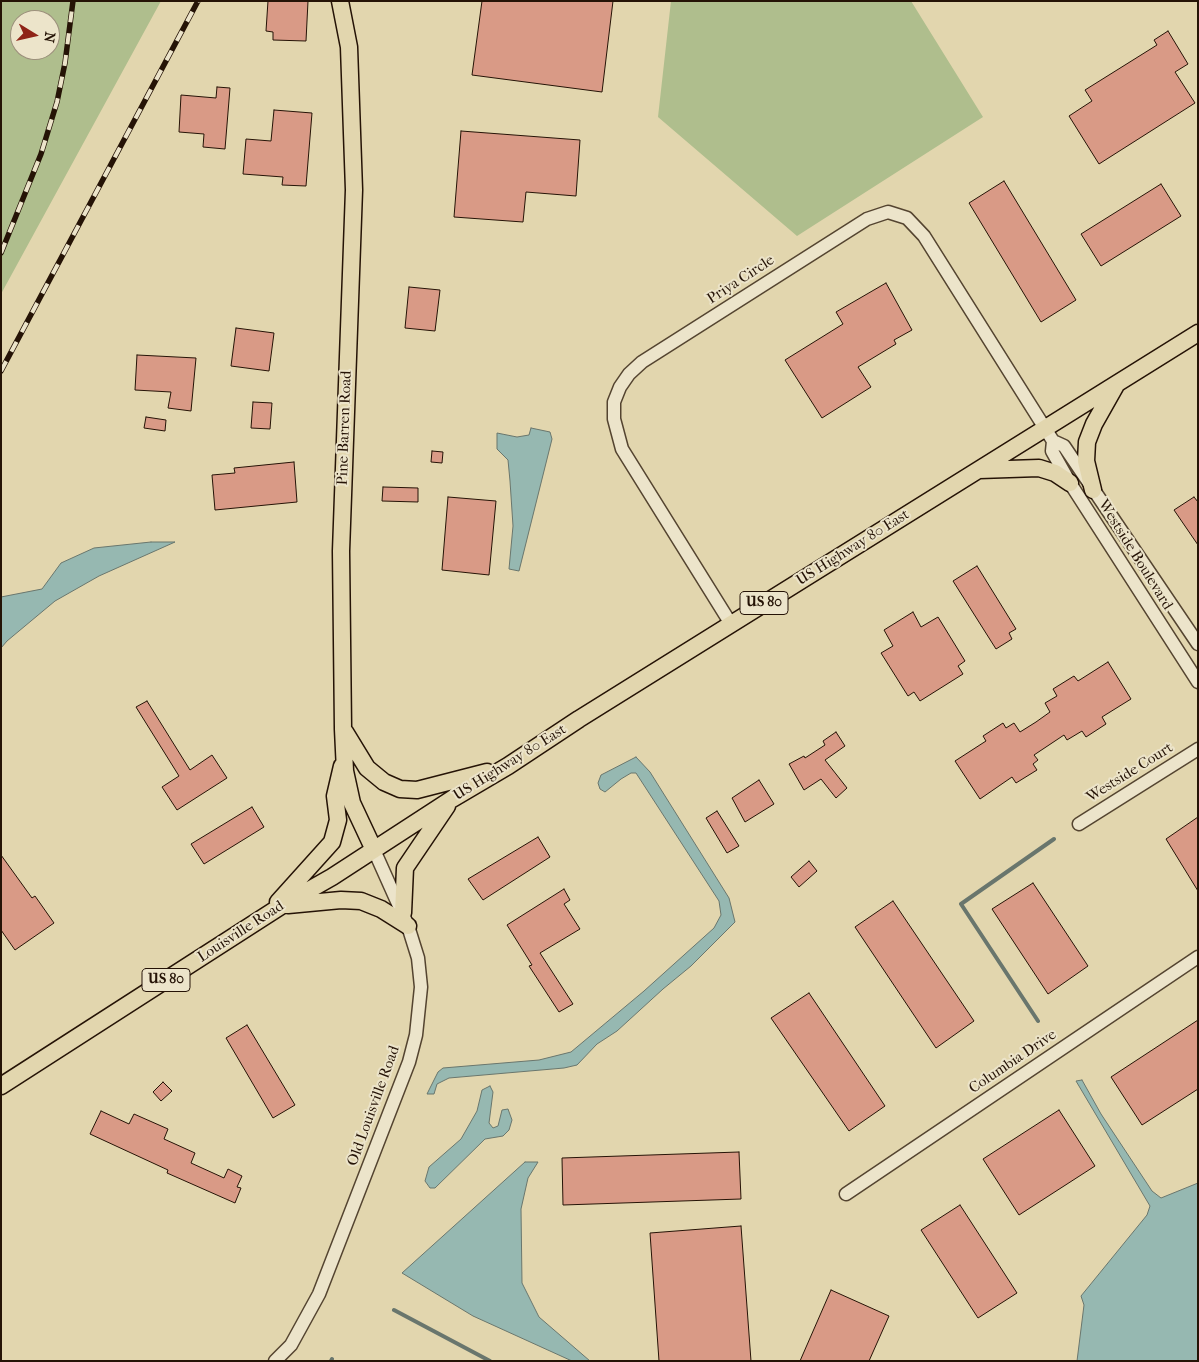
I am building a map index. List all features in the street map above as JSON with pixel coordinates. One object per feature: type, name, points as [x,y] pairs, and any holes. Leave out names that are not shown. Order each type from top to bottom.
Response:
[{"type":"main road","name":"Pine Barren Road","points":[[340,1],[349,47],[354,190],[341,552],[344,754],[352,803],[374,850]]},
{"type":"main road","name":"US Highway 80 East","points":[[332,877],[452,798],[508,766],[527,752],[976,470],[1049,435],[1117,382],[1198,333]]},
{"type":"main road","points":[[1093,490],[1086,461],[1087,442],[1094,424],[1117,382]]},
{"type":"main road","points":[[976,470],[1039,468],[1055,473],[1070,482]]},
{"type":"main road","points":[[343,729],[367,768],[384,782],[400,788],[426,788],[508,766]]},
{"type":"main road","points":[[263,918],[332,842],[338,820],[335,796],[344,754]]},
{"type":"main road","points":[[281,906],[341,900],[361,901],[405,920],[405,868],[452,798]]},
{"type":"main road","name":"Louisville Road","points":[[1,1086],[281,906],[332,877]]},
{"type":"street","name":"Priya Circle","points":[[731,624],[622,449],[614,418],[614,402],[620,387],[629,374],[642,362],[867,219],[888,212],[907,218],[924,236],[1049,435]]},
{"type":"street","name":"Westside Boulevard","points":[[1049,435],[1052,451],[1070,482],[1198,682]]},
{"type":"street","name":"Westside Boulevard","points":[[1049,435],[1064,446],[1198,644]]},
{"type":"street","name":"Westside Court","points":[[1079,824],[1198,749]]},
{"type":"street","name":"Old Louisville Road","points":[[275,1361],[291,1345],[319,1294],[409,1062],[418,1025],[421,986],[418,958],[405,920],[374,850]]},
{"type":"street","name":"Columbia Drive","points":[[846,1194],[1198,957]]},
{"type":"green space","points":[[1,1],[161,1],[1,294]]},
{"type":"green space","points":[[671,1],[911,1],[983,117],[797,236],[658,117]]},
{"type":"water","points":[[531,428],[550,432],[552,439],[519,571],[509,569],[513,526],[510,481],[508,460],[497,449],[497,433],[517,437],[529,435]]},
{"type":"water","points":[[151,542],[175,542],[99,576],[55,601],[1,648],[1,597],[42,589],[61,563],[94,548]]},
{"type":"water","points":[[636,757],[650,772],[729,898],[735,922],[691,966],[617,1031],[597,1044],[577,1065],[564,1068],[449,1078],[437,1084],[434,1094],[427,1094],[438,1072],[443,1068],[539,1060],[571,1052],[644,991],[714,928],[721,915],[719,901],[636,773],[631,773],[621,779],[605,792],[600,789],[598,783],[601,775]]},
{"type":"water","points":[[1082,1080],[1101,1114],[1152,1191],[1161,1198],[1198,1183],[1198,1361],[1077,1361],[1084,1305],[1081,1296],[1147,1215],[1150,1206],[1076,1081]]},
{"type":"water","points":[[490,1086],[493,1092],[489,1123],[493,1128],[498,1126],[502,1110],[508,1109],[512,1120],[509,1130],[503,1136],[485,1139],[435,1188],[430,1188],[425,1181],[429,1167],[461,1139],[477,1111],[482,1090]]},
{"type":"water","points":[[525,1162],[538,1162],[528,1178],[521,1209],[522,1283],[539,1317],[590,1361],[572,1361],[473,1316],[402,1273]]},
{"type":"building","points":[[268,1],[308,1],[306,41],[273,40],[273,32],[266,31]]},
{"type":"building","points":[[482,1],[613,1],[602,92],[472,75]]},
{"type":"building","points":[[1168,31],[1188,64],[1175,72],[1195,103],[1099,164],[1069,116],[1092,101],[1085,90],[1157,45],[1154,40]]},
{"type":"building","points":[[217,87],[230,88],[225,149],[203,147],[204,134],[179,132],[181,95],[216,98]]},
{"type":"building","points":[[274,110],[312,113],[306,186],[282,185],[283,177],[243,174],[246,139],[271,141]]},
{"type":"building","points":[[461,131],[580,140],[576,196],[526,192],[523,222],[454,217]]},
{"type":"building","points":[[1004,181],[1076,300],[1041,322],[969,203]]},
{"type":"building","points":[[1161,184],[1181,216],[1101,266],[1081,234]]},
{"type":"building","points":[[886,283],[912,330],[894,340],[896,344],[858,367],[871,387],[822,418],[785,360],[843,324],[836,312]]},
{"type":"building","points":[[409,287],[440,290],[435,331],[405,328]]},
{"type":"building","points":[[236,328],[274,333],[269,371],[231,366]]},
{"type":"building","points":[[137,355],[196,358],[191,411],[168,408],[171,392],[135,390]]},
{"type":"building","points":[[253,402],[272,403],[270,429],[251,428]]},
{"type":"building","points":[[146,417],[166,420],[165,431],[144,428]]},
{"type":"building","points":[[432,451],[443,452],[442,463],[431,462]]},
{"type":"building","points":[[294,462],[297,502],[215,510],[212,475],[235,473],[234,468]]},
{"type":"building","points":[[383,487],[418,488],[418,502],[382,501]]},
{"type":"building","points":[[448,497],[496,501],[489,575],[442,570]]},
{"type":"building","points":[[1194,497],[1198,502],[1198,545],[1174,510]]},
{"type":"building","points":[[977,566],[1016,629],[1009,633],[1012,639],[996,649],[953,581]]},
{"type":"building","points":[[913,612],[921,627],[938,617],[965,661],[958,666],[963,674],[920,701],[914,692],[908,696],[881,653],[893,646],[884,630]]},
{"type":"building","points":[[1108,662],[1131,699],[1102,717],[1106,724],[1086,737],[1082,731],[1067,740],[1064,735],[1034,755],[1038,760],[1033,764],[1037,770],[1016,783],[1012,777],[980,799],[955,761],[986,741],[983,736],[1003,723],[1006,728],[1014,723],[1020,732],[1036,722],[1050,712],[1045,703],[1057,696],[1053,689],[1074,676],[1078,681]]},
{"type":"building","points":[[147,701],[190,770],[212,755],[227,778],[177,810],[162,787],[179,776],[136,707]]},
{"type":"building","points":[[836,732],[845,746],[825,760],[847,788],[836,798],[821,779],[804,790],[789,764],[804,756],[805,758],[825,745],[823,741]]},
{"type":"building","points":[[759,780],[774,804],[745,822],[732,798]]},
{"type":"building","points":[[252,807],[264,827],[204,864],[191,844]]},
{"type":"building","points":[[717,811],[739,846],[727,853],[706,818]]},
{"type":"building","points":[[1198,817],[1198,891],[1166,839]]},
{"type":"building","points":[[538,837],[550,857],[483,900],[468,879]]},
{"type":"building","points":[[1,855],[32,898],[35,896],[54,923],[15,950],[1,930]]},
{"type":"building","points":[[809,861],[817,871],[799,887],[791,877]]},
{"type":"building","points":[[1033,883],[1088,966],[1048,994],[992,909]]},
{"type":"building","points":[[564,889],[570,900],[564,904],[580,929],[540,953],[573,1004],[559,1012],[529,966],[532,965],[507,925]]},
{"type":"building","points":[[893,901],[974,1021],[936,1048],[855,927]]},
{"type":"building","points":[[809,993],[885,1106],[849,1131],[771,1018]]},
{"type":"building","points":[[1198,1020],[1198,1089],[1142,1125],[1111,1077]]},
{"type":"building","points":[[247,1025],[295,1105],[273,1118],[226,1038]]},
{"type":"building","points":[[163,1082],[172,1091],[161,1101],[153,1092]]},
{"type":"building","points":[[1059,1110],[1095,1166],[1019,1215],[983,1159]]},
{"type":"building","points":[[101,1111],[129,1124],[134,1114],[168,1129],[164,1139],[195,1153],[191,1163],[224,1178],[228,1169],[242,1176],[237,1187],[241,1188],[235,1203],[167,1173],[168,1170],[90,1134]]},
{"type":"building","points":[[739,1152],[741,1199],[563,1205],[562,1158]]},
{"type":"building","points":[[960,1205],[1017,1293],[978,1318],[921,1230]]},
{"type":"building","points":[[741,1226],[751,1361],[659,1361],[650,1233]]},
{"type":"building","points":[[831,1290],[889,1316],[869,1361],[800,1361]]},
{"type":"waterway","points":[[1038,1021],[961,904],[1054,839]]},
{"type":"waterway","points":[[394,1310],[490,1361]]},
{"type":"railway","points":[[1,253],[41,154],[57,102],[65,63],[73,1]]},
{"type":"railway","points":[[1,371],[198,1]]}]
